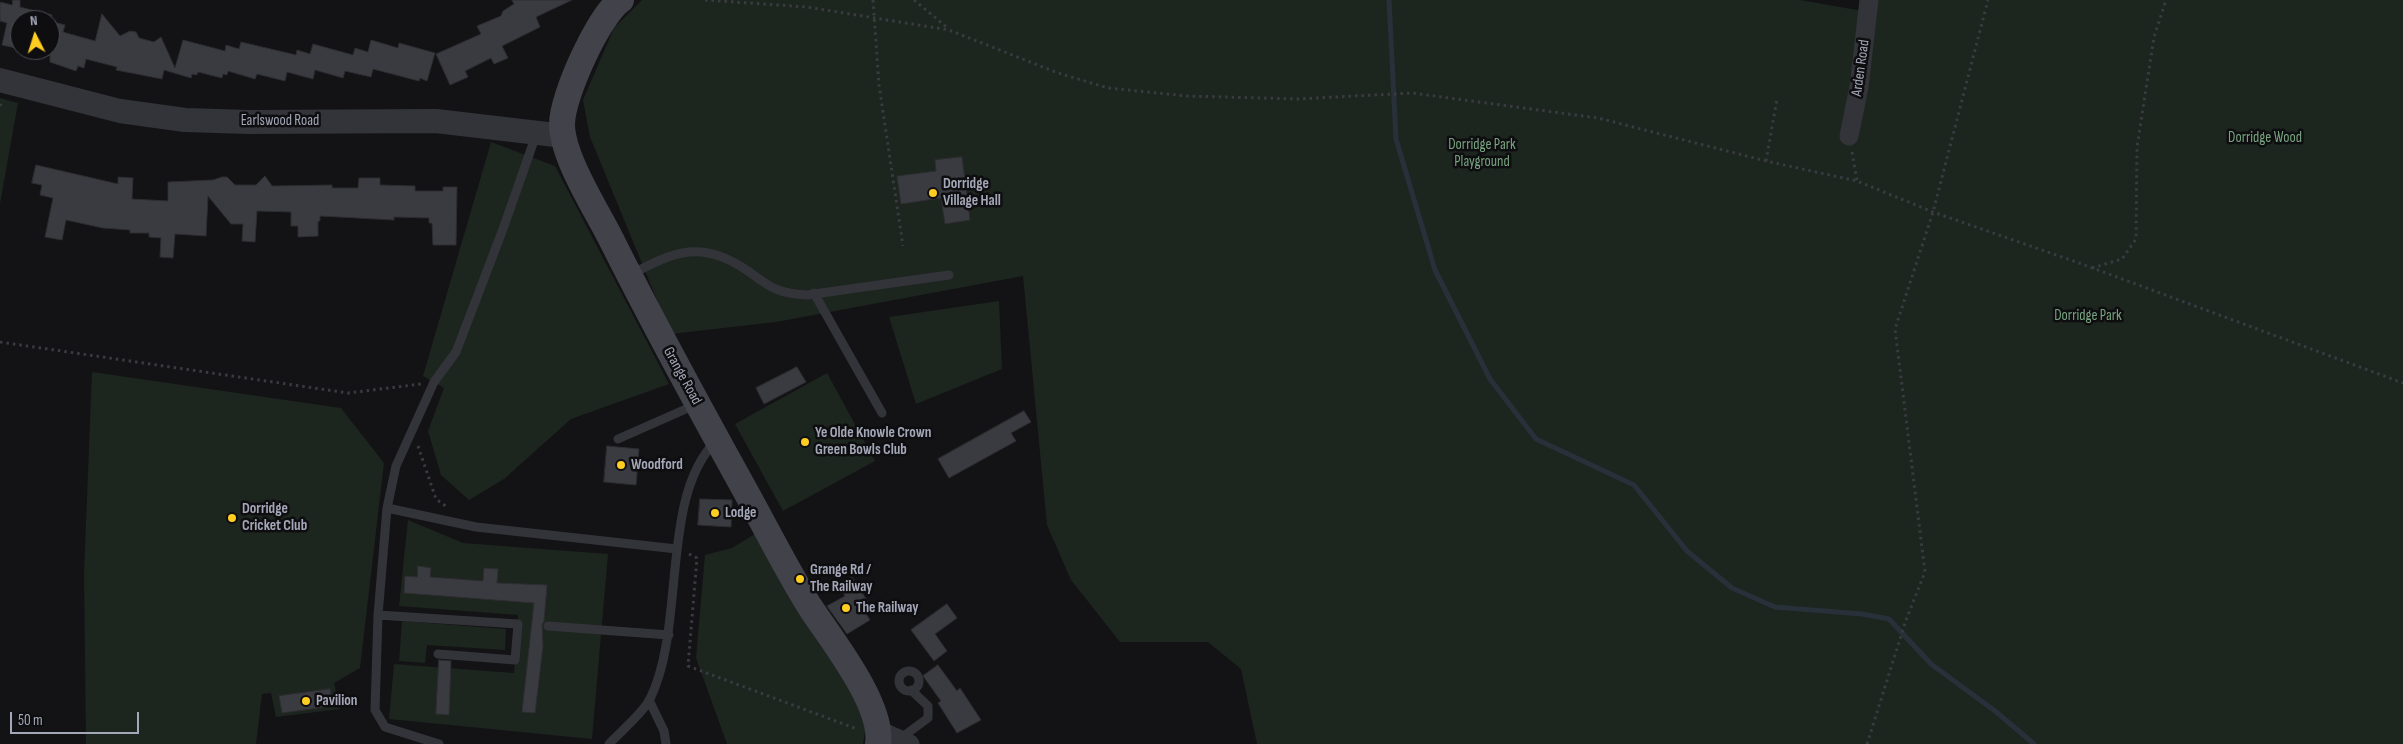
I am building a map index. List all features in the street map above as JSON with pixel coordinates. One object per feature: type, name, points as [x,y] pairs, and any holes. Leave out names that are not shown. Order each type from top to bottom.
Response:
[{"type":"main road","name":"Grange Road","points":[[621,0],[612,6],[571,85],[562,123],[568,154],[697,404],[809,605],[856,676],[875,716],[889,739]]},
{"type":"street","name":"Arden Road","points":[[1849,136],[1860,87],[1869,0]]},
{"type":"street","name":"Earlswood Road","points":[[0,80],[120,111],[185,120],[249,122],[436,121],[564,136]]},
{"type":"lane","points":[[439,744],[385,727],[375,710],[378,615],[387,508],[396,466],[434,382],[456,352],[504,229],[537,132]]},
{"type":"lane","points":[[629,275],[674,253],[706,251],[728,258],[769,288],[786,294],[814,294],[949,275]]},
{"type":"lane","points":[[814,294],[882,412]]},
{"type":"lane","points":[[618,439],[697,404]]},
{"type":"lane","points":[[610,744],[650,700],[664,659],[669,635],[677,549],[691,486],[703,459],[717,440]]},
{"type":"lane","points":[[387,508],[476,527],[677,549]]},
{"type":"lane","points":[[378,615],[522,624],[515,660],[438,654]]},
{"type":"lane","points":[[548,626],[669,635]]},
{"type":"lane","points":[[889,739],[928,718],[928,706],[911,690]]},
{"type":"lane","points":[[650,700],[664,731],[666,744]]},
{"type":"path","points":[[705,0],[807,7],[949,30],[1058,74],[1108,88],[1187,96],[1298,99],[1412,93],[1598,118],[1766,162],[1856,181],[1933,212],[2403,383]]},
{"type":"path","points":[[874,0],[879,85],[903,246]]},
{"type":"path","points":[[914,0],[949,30]]},
{"type":"path","points":[[1867,744],[1899,649],[1906,620],[1925,572],[1895,329],[1933,212],[1988,0]]},
{"type":"path","points":[[2091,268],[2122,259],[2136,239],[2137,147],[2154,37],[2166,0]]},
{"type":"path","points":[[1766,162],[1777,99]]},
{"type":"path","points":[[1849,136],[1856,181]]},
{"type":"path","points":[[0,342],[348,393],[434,382]]},
{"type":"path","points":[[417,443],[436,500],[476,527]]},
{"type":"path","points":[[677,549],[697,558],[688,666],[889,739]]},
{"type":"green space","points":[[642,0],[1800,0],[1874,13],[1876,0],[2403,0],[2403,744],[1257,744],[1241,669],[1208,642],[1120,642],[1071,580],[1047,525],[1023,276],[776,322],[671,334],[590,137],[583,100],[614,28]]},
{"type":"green space","points":[[0,98],[18,103],[0,204]]},
{"type":"green space","points":[[491,142],[555,166],[669,384],[571,419],[504,479],[469,500],[441,475],[428,431],[444,388],[423,376]]},
{"type":"green space","name":"Ye Olde Knowle Crown Green Bowls Club","points":[[999,301],[1002,369],[916,404],[889,317]]},
{"type":"green space","name":"Dorridge Cricket Club","points":[[92,372],[341,408],[384,463],[360,668],[334,683],[340,709],[276,717],[271,693],[262,694],[256,744],[86,744],[84,573]]},
{"type":"green space","name":"Ye Olde Knowle Crown Green Bowls Club","points":[[827,373],[875,461],[783,511],[735,424]]},
{"type":"green space","points":[[408,520],[463,543],[608,554],[592,739],[389,719],[394,664],[514,673],[518,615],[399,606]]},
{"type":"green space","points":[[755,534],[845,677],[866,727],[863,744],[727,744],[696,658],[705,555],[732,548]]},
{"type":"green space","points":[[402,621],[506,629],[505,650],[427,645],[425,663],[399,661]]},
{"type":"building","points":[[13,0],[20,0],[20,7],[32,10],[10,10],[10,47],[2,45],[7,23],[0,21],[0,2],[12,5]]},
{"type":"building","points":[[512,0],[572,0],[536,17],[540,27],[502,46],[508,58],[494,64],[491,58],[465,71],[468,77],[450,85],[436,54],[481,34],[477,26],[501,16],[503,11],[514,4]]},
{"type":"building","points":[[102,14],[120,36],[130,31],[136,32],[139,38],[154,42],[161,37],[175,68],[183,40],[225,51],[226,45],[239,49],[241,42],[296,55],[297,50],[310,54],[313,44],[353,55],[355,48],[368,52],[371,40],[398,48],[399,43],[435,53],[427,81],[420,78],[419,81],[373,69],[371,77],[345,71],[343,78],[315,70],[313,79],[287,72],[285,81],[257,74],[255,79],[228,71],[227,75],[223,74],[222,78],[198,72],[197,75],[192,74],[191,78],[164,70],[162,79],[116,70],[117,67],[86,59],[84,68],[78,66],[76,71],[50,62],[50,60],[60,60],[60,24],[65,25],[63,32],[95,41]]},
{"type":"building","name":"Dorridge Village Hall","points":[[962,157],[970,220],[945,224],[941,198],[901,204],[897,176],[936,171],[935,160]]},
{"type":"building","points":[[36,165],[118,184],[118,177],[133,178],[132,199],[168,201],[168,182],[213,180],[222,177],[227,177],[235,185],[256,185],[265,176],[272,186],[332,185],[332,188],[358,188],[359,178],[380,178],[380,185],[415,186],[415,191],[443,191],[443,187],[457,187],[456,245],[433,245],[432,223],[429,223],[429,218],[394,217],[394,220],[320,216],[318,236],[298,237],[298,226],[291,226],[291,212],[257,211],[255,242],[242,241],[243,224],[231,224],[208,196],[206,236],[175,234],[173,258],[160,257],[161,238],[149,237],[149,233],[130,233],[130,230],[103,228],[66,220],[62,240],[45,237],[53,198],[40,195],[42,185],[32,183]]},
{"type":"building","points":[[797,367],[806,382],[764,404],[756,388]]},
{"type":"building","points":[[1024,411],[1031,422],[1011,433],[1016,441],[949,478],[938,459]]},
{"type":"building","name":"Woodford","points":[[607,446],[639,449],[636,485],[604,482]]},
{"type":"building","name":"Lodge","points":[[700,499],[732,500],[731,527],[698,525]]},
{"type":"building","points":[[418,566],[431,568],[430,577],[483,581],[484,568],[498,569],[497,583],[547,585],[542,625],[543,646],[535,713],[522,712],[534,603],[404,593],[405,576],[417,577]]},
{"type":"building","name":"The Railway","points":[[852,577],[870,605],[863,609],[870,620],[847,634],[827,606],[845,596],[839,586]]},
{"type":"building","points":[[947,604],[957,618],[935,634],[947,651],[934,661],[911,630]]},
{"type":"building","points":[[439,660],[451,661],[449,715],[436,714]]},
{"type":"building","points":[[938,665],[957,691],[960,688],[981,720],[957,733],[938,703],[941,701],[923,676]]},
{"type":"building","name":"Pavilion","points":[[330,689],[333,706],[282,713],[279,696]]},
{"type":"waterway","points":[[1389,0],[1396,139],[1435,270],[1490,379],[1536,439],[1634,485],[1687,551],[1732,588],[1775,607],[1862,614],[1889,619],[1931,664],[1995,711],[2034,744]]},
{"type":"place","name":"Dorridge Village Hall","points":[[933,193]]},
{"type":"place","name":"Ye Olde Knowle Crown Green Bowls Club","points":[[805,442]]},
{"type":"place","name":"Woodford","points":[[621,465]]},
{"type":"place","name":"Lodge","points":[[715,513]]},
{"type":"place","name":"Dorridge Cricket Club","points":[[232,518]]},
{"type":"place","name":"Grange Rd / The Railway","points":[[800,579]]},
{"type":"place","name":"The Railway","points":[[846,608]]},
{"type":"place","name":"Pavilion","points":[[306,701]]},
{"type":"park label","name":"Dorridge Wood","points":[[2265,138]]},
{"type":"park label","name":"Dorridge Park Playground","points":[[1482,154]]},
{"type":"park label","name":"Dorridge Park","points":[[2088,316]]}]
